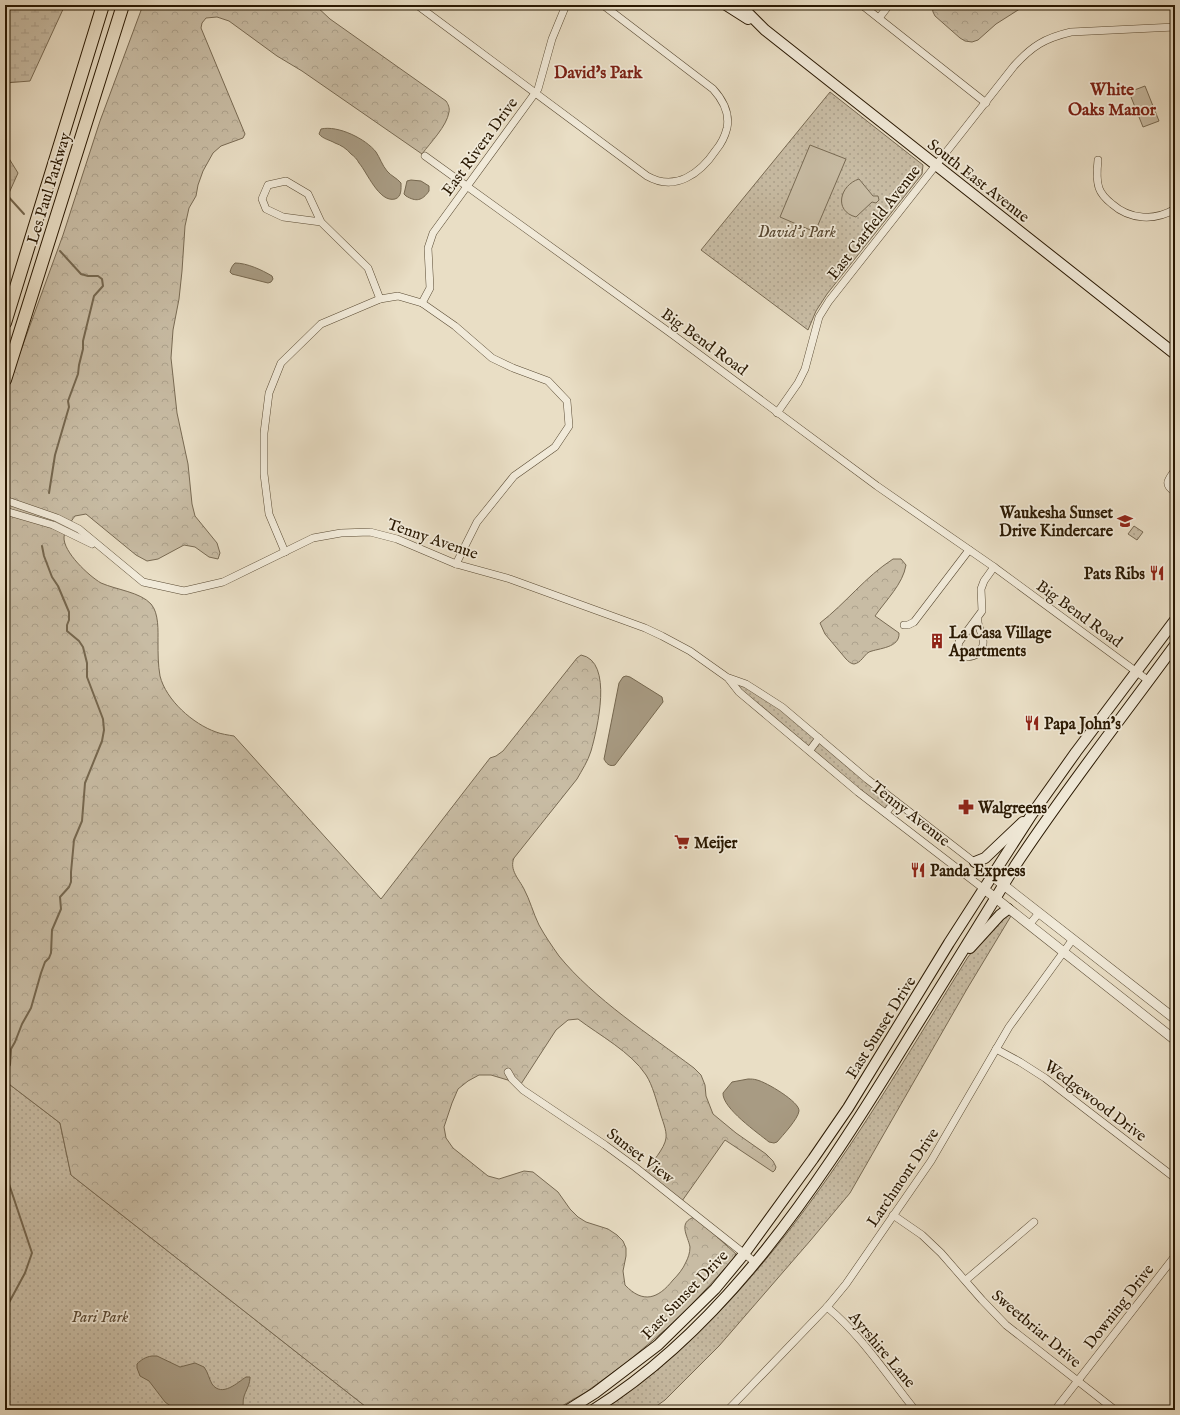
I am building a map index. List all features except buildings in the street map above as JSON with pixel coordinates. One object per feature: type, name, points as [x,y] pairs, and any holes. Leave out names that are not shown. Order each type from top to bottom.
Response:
[{"type":"main road","name":"Les Paul Parkway","points":[[5,322],[103,5]]},
{"type":"main road","name":"Les Paul Parkway","points":[[5,380],[122,5]]},
{"type":"main road","name":"South East Avenue","points":[[726,5],[765,30],[1175,354]]},
{"type":"main road","name":"South East Avenue","points":[[740,5],[765,30]]},
{"type":"main road","name":"East Sunset Drive","points":[[568,1410],[595,1393],[658,1345],[715,1289],[744,1254],[809,1165],[848,1108],[1032,814],[1076,752],[1175,620]]},
{"type":"main road","name":"East Sunset Drive","points":[[593,1410],[641,1376],[687,1337],[721,1303],[756,1263],[861,1115],[1003,885],[1052,811],[1175,645]]},
{"type":"main road","points":[[974,862],[984,858],[1032,814]]},
{"type":"main road","points":[[958,959],[1000,915],[1008,909]]},
{"type":"street","points":[[417,5],[654,180],[661,182],[674,182],[687,178],[709,161],[723,140],[727,128],[727,113],[720,98],[713,89],[603,5]]},
{"type":"street","name":"East Rivera Drive","points":[[422,303],[430,288],[428,248],[433,233],[540,85],[552,39],[566,5]]},
{"type":"street","points":[[862,5],[986,103]]},
{"type":"street","points":[[879,18],[889,5]]},
{"type":"street","name":"East Garfield Avenue","points":[[777,412],[798,383],[805,369],[821,312],[1014,66],[1028,52],[1055,36],[1071,32],[1175,27]]},
{"type":"street","name":"Big Bend Road","points":[[425,156],[669,332],[877,486],[994,567],[1149,681]]},
{"type":"street","points":[[1098,160],[1097,173],[1099,189],[1108,201],[1116,208],[1134,216],[1144,217],[1161,215],[1175,209]]},
{"type":"street","points":[[321,222],[283,217],[266,209],[262,198],[268,186],[286,180],[308,194],[321,222],[368,268],[380,298]]},
{"type":"street","points":[[284,552],[269,514],[264,474],[264,433],[268,393],[281,363],[321,324],[380,298],[398,296],[422,303],[455,326],[492,358],[513,368],[548,381],[567,401],[569,426],[555,447],[514,476],[477,522],[456,564]]},
{"type":"street","points":[[1175,470],[1168,479],[1167,484],[1168,487],[1175,492]]},
{"type":"street","name":"Tenny Avenue","points":[[5,500],[57,518],[80,530],[143,582],[184,591],[223,582],[313,538],[342,533],[370,532],[397,539],[456,564],[510,579],[636,624],[673,642],[728,678],[746,684],[764,695],[895,801],[1175,1019]]},
{"type":"street","name":"Tenny Avenue","points":[[5,511],[52,525],[103,550]]},
{"type":"street","points":[[904,625],[914,622],[969,550]]},
{"type":"street","points":[[978,617],[958,642],[959,652],[964,657],[974,656],[982,647],[983,640],[977,624],[982,607],[981,589],[984,581],[994,567]]},
{"type":"street","name":"Tenny Avenue","points":[[728,678],[739,692],[844,780],[1175,1040]]},
{"type":"street","points":[[810,750],[819,738]]},
{"type":"street","points":[[886,813],[895,801]]},
{"type":"street","points":[[1029,925],[1039,912]]},
{"type":"street","name":"Larchmont Drive","points":[[728,1410],[827,1307],[846,1284],[931,1161],[1009,1027],[1073,939]]},
{"type":"street","name":"Wedgewood Drive","points":[[996,1049],[1058,1086],[1175,1178]]},
{"type":"street","name":"Sunset View","points":[[508,1072],[512,1079],[523,1090],[635,1167],[756,1263]]},
{"type":"street","points":[[848,1108],[861,1115]]},
{"type":"street","name":"Sweetbriar Drive","points":[[893,1215],[931,1244],[966,1280],[982,1300],[1006,1325],[1114,1410]]},
{"type":"street","points":[[966,1280],[1034,1222]]},
{"type":"street","name":"Downing Drive","points":[[1055,1410],[1175,1256]]},
{"type":"street","name":"Ayrshire Lane","points":[[827,1307],[861,1340],[915,1410]]},
{"type":"green space","points":[[5,5],[65,5],[30,81],[5,83]]},
{"type":"green space","points":[[143,5],[315,5],[330,19],[446,101],[449,106],[449,111],[448,117],[442,129],[422,154],[302,71],[277,56],[229,21],[217,17],[206,18],[202,23],[201,28],[245,134],[243,138],[221,146],[213,153],[203,171],[196,196],[189,208],[185,226],[182,271],[179,299],[173,330],[171,358],[177,413],[188,464],[192,504],[195,516],[217,543],[220,553],[218,559],[209,557],[195,547],[184,545],[158,559],[147,561],[136,555],[86,514],[75,516],[67,529],[64,537],[68,550],[90,575],[101,583],[135,594],[151,604],[154,608],[158,622],[158,659],[160,676],[163,685],[174,702],[198,723],[220,733],[234,736],[381,899],[490,758],[503,751],[577,658],[581,655],[591,660],[597,670],[600,682],[601,697],[597,728],[590,755],[577,779],[514,858],[513,866],[515,874],[526,893],[539,925],[546,937],[559,956],[573,972],[605,1002],[694,1068],[701,1075],[705,1085],[706,1096],[713,1114],[736,1133],[766,1154],[773,1161],[776,1167],[773,1172],[725,1140],[682,1201],[645,1171],[660,1151],[666,1138],[666,1132],[654,1093],[646,1075],[640,1067],[623,1051],[578,1019],[568,1020],[556,1030],[521,1084],[491,1075],[479,1075],[458,1089],[444,1127],[446,1138],[453,1148],[488,1176],[499,1179],[524,1171],[533,1172],[558,1192],[570,1209],[578,1217],[586,1222],[608,1229],[617,1235],[623,1241],[626,1248],[623,1271],[625,1285],[638,1295],[650,1297],[656,1295],[677,1276],[685,1265],[690,1247],[685,1226],[686,1222],[690,1219],[695,1217],[736,1254],[732,1261],[679,1318],[626,1363],[586,1392],[555,1410],[370,1410],[71,1175],[60,1123],[5,1081],[5,394],[63,235],[100,121]]},
{"type":"green space","points":[[932,5],[1026,5],[996,24],[978,40],[972,42],[965,41],[960,38],[935,16]]},
{"type":"green space","points":[[1145,86],[1159,121],[1143,127],[1129,92]]},
{"type":"green space","name":"David's Park","points":[[830,92],[923,165],[922,174],[827,294],[816,311],[808,330],[701,250]]},
{"type":"green space","points":[[810,145],[846,159],[815,232],[780,217]]},
{"type":"green space","points":[[5,152],[18,173],[5,202]]},
{"type":"green space","points":[[859,179],[873,196],[878,196],[879,200],[876,203],[872,202],[856,217],[849,214],[844,209],[842,198],[847,187],[852,182]]},
{"type":"green space","points":[[1134,526],[1143,532],[1137,540],[1128,534]]},
{"type":"green space","points":[[893,559],[901,559],[906,565],[904,572],[894,592],[875,616],[899,633],[898,638],[893,645],[869,652],[859,662],[852,664],[825,634],[820,623],[873,574]]},
{"type":"green space","points":[[728,678],[764,695],[895,801],[886,813],[858,792]]},
{"type":"green space","points":[[1007,915],[1011,916],[967,989],[850,1193],[719,1346],[665,1400],[651,1410],[602,1410],[661,1366],[714,1317],[763,1262],[809,1204],[851,1144],[968,957],[983,938]]},
{"type":"green space","name":"Pari Park","points":[[5,1081],[60,1123],[71,1175],[370,1410],[5,1410]]},
{"type":"shaded area","points":[[328,128],[343,131],[366,142],[376,152],[387,171],[401,183],[401,192],[399,196],[395,199],[389,199],[379,192],[348,150],[321,136],[319,134],[321,129]]},
{"type":"shaded area","points":[[407,181],[421,181],[429,186],[429,191],[419,200],[413,199],[404,194]]},
{"type":"shaded area","points":[[235,263],[244,264],[259,269],[272,276],[273,279],[268,283],[232,274],[230,271]]},
{"type":"shaded area","points":[[626,676],[662,697],[663,702],[615,765],[609,765],[604,759],[619,683],[623,677]]},
{"type":"shaded area","points":[[755,1079],[775,1088],[789,1098],[798,1107],[799,1111],[796,1118],[777,1142],[769,1142],[749,1126],[734,1113],[724,1099],[723,1093],[732,1082]]},
{"type":"shaded area","points":[[157,1356],[180,1367],[195,1363],[204,1367],[212,1384],[220,1390],[230,1388],[246,1377],[250,1377],[243,1400],[244,1410],[176,1410],[165,1402],[149,1381],[140,1376],[137,1364],[143,1359]]},
{"type":"waterway","points":[[5,193],[24,214]]},
{"type":"waterway","points":[[49,493],[55,455],[69,407],[68,401],[78,374],[83,341],[94,296],[103,286],[102,279],[98,276],[81,274],[60,251]]},
{"type":"waterway","points":[[5,1072],[10,1065],[11,1049],[31,1008],[41,973],[45,962],[51,953],[52,930],[61,909],[60,897],[69,887],[71,882],[74,840],[82,821],[85,783],[102,741],[104,730],[103,719],[87,677],[87,663],[83,647],[79,641],[67,631],[69,612],[58,586],[52,577],[42,546]]},
{"type":"waterway","points":[[5,1172],[32,1253],[25,1273],[5,1310]]},
{"type":"place","name":"Waukesha Sunset Drive Kindercare","points":[[1125,521]]},
{"type":"place","name":"Pats Ribs","points":[[1157,573]]},
{"type":"place","name":"La Casa Village Apartments","points":[[937,641]]},
{"type":"place","name":"Papa John's","points":[[1032,723]]},
{"type":"place","name":"Walgreens","points":[[966,807]]},
{"type":"place","name":"Meijer","points":[[682,842]]},
{"type":"place","name":"Panda Express","points":[[918,870]]},
{"type":"district","name":"David's Park","points":[[598,72]]},
{"type":"district","name":"White Oaks Manor","points":[[1112,99]]}]
